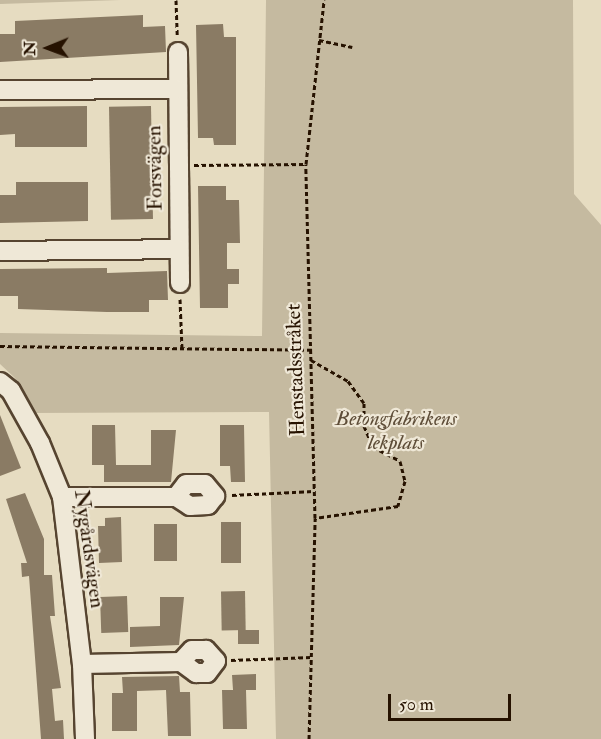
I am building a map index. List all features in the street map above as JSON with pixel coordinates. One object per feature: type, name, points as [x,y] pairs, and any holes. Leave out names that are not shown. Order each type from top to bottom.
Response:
[{"type":"street","name":"Forsvägen","points":[[178,52],[177,165],[180,283]]},
{"type":"street","points":[[0,90],[177,89]]},
{"type":"street","points":[[0,251],[179,249]]},
{"type":"street","name":"Nygårdsvägen","points":[[0,382],[11,391],[40,443],[62,497],[82,663],[85,739]]},
{"type":"street","points":[[62,497],[176,497],[186,484],[205,484],[215,496]]},
{"type":"street","points":[[82,663],[181,662],[196,673],[207,673],[216,661]]},
{"type":"path","points":[[176,0],[178,52]]},
{"type":"path","name":"Henstadsstråket","points":[[309,739],[315,518],[306,164],[324,0]]},
{"type":"path","points":[[318,40],[352,47]]},
{"type":"path","points":[[177,165],[306,164]]},
{"type":"path","points":[[180,283],[182,349]]},
{"type":"path","points":[[0,346],[312,350]]},
{"type":"path","points":[[311,360],[348,381],[364,403],[373,447],[400,461],[405,482],[398,506],[315,518]]},
{"type":"path","points":[[215,496],[314,491]]},
{"type":"path","points":[[216,661],[310,657]]},
{"type":"green space","points":[[0,0],[120,0],[0,4]]},
{"type":"green space","name":"Betongfabrikens lekplats","points":[[266,0],[573,0],[574,194],[601,225],[601,739],[276,739],[269,412],[31,413],[15,378],[0,364],[0,333],[262,336]]},
{"type":"building","points":[[143,15],[143,27],[165,26],[166,52],[0,62],[0,34],[15,34],[15,21]]},
{"type":"building","points":[[223,24],[224,37],[236,37],[236,145],[214,145],[213,138],[198,138],[196,25]]},
{"type":"building","points":[[87,106],[87,147],[15,147],[15,134],[0,135],[0,107]]},
{"type":"building","points":[[151,106],[153,219],[111,220],[109,107]]},
{"type":"building","points":[[16,182],[88,182],[88,221],[0,223],[0,195],[16,195]]},
{"type":"building","points":[[198,186],[226,186],[226,200],[239,200],[240,243],[227,243],[227,269],[239,269],[239,284],[228,284],[228,308],[200,308]]},
{"type":"building","points":[[107,268],[107,273],[167,271],[168,300],[149,300],[149,312],[107,312],[18,309],[18,296],[0,296],[0,269]]},
{"type":"building","points":[[0,415],[21,468],[0,476]]},
{"type":"building","points":[[92,425],[115,425],[116,465],[151,465],[151,430],[176,430],[171,482],[104,482],[104,465],[92,465]]},
{"type":"building","points":[[220,425],[244,425],[245,482],[231,482],[230,466],[220,466]]},
{"type":"building","points":[[25,493],[44,539],[44,575],[52,575],[55,616],[50,616],[61,688],[52,689],[55,721],[63,720],[64,739],[41,739],[29,576],[22,577],[21,563],[27,563],[6,499]]},
{"type":"building","points":[[121,517],[122,562],[99,563],[98,526],[105,526],[105,518]]},
{"type":"building","points":[[221,522],[241,522],[241,563],[221,563]]},
{"type":"building","points":[[154,524],[177,524],[177,561],[154,561]]},
{"type":"building","points":[[221,591],[245,591],[246,630],[222,630]]},
{"type":"building","points":[[127,596],[128,632],[101,633],[100,597]]},
{"type":"building","points":[[160,597],[184,597],[179,645],[130,647],[130,627],[160,626]]},
{"type":"building","points":[[238,630],[259,630],[259,644],[238,644]]},
{"type":"building","points":[[256,674],[256,690],[246,690],[247,729],[223,729],[222,690],[233,690],[232,675]]},
{"type":"building","points":[[179,676],[180,692],[190,692],[191,736],[168,736],[166,690],[137,691],[137,731],[112,731],[112,693],[123,693],[122,677]]}]
